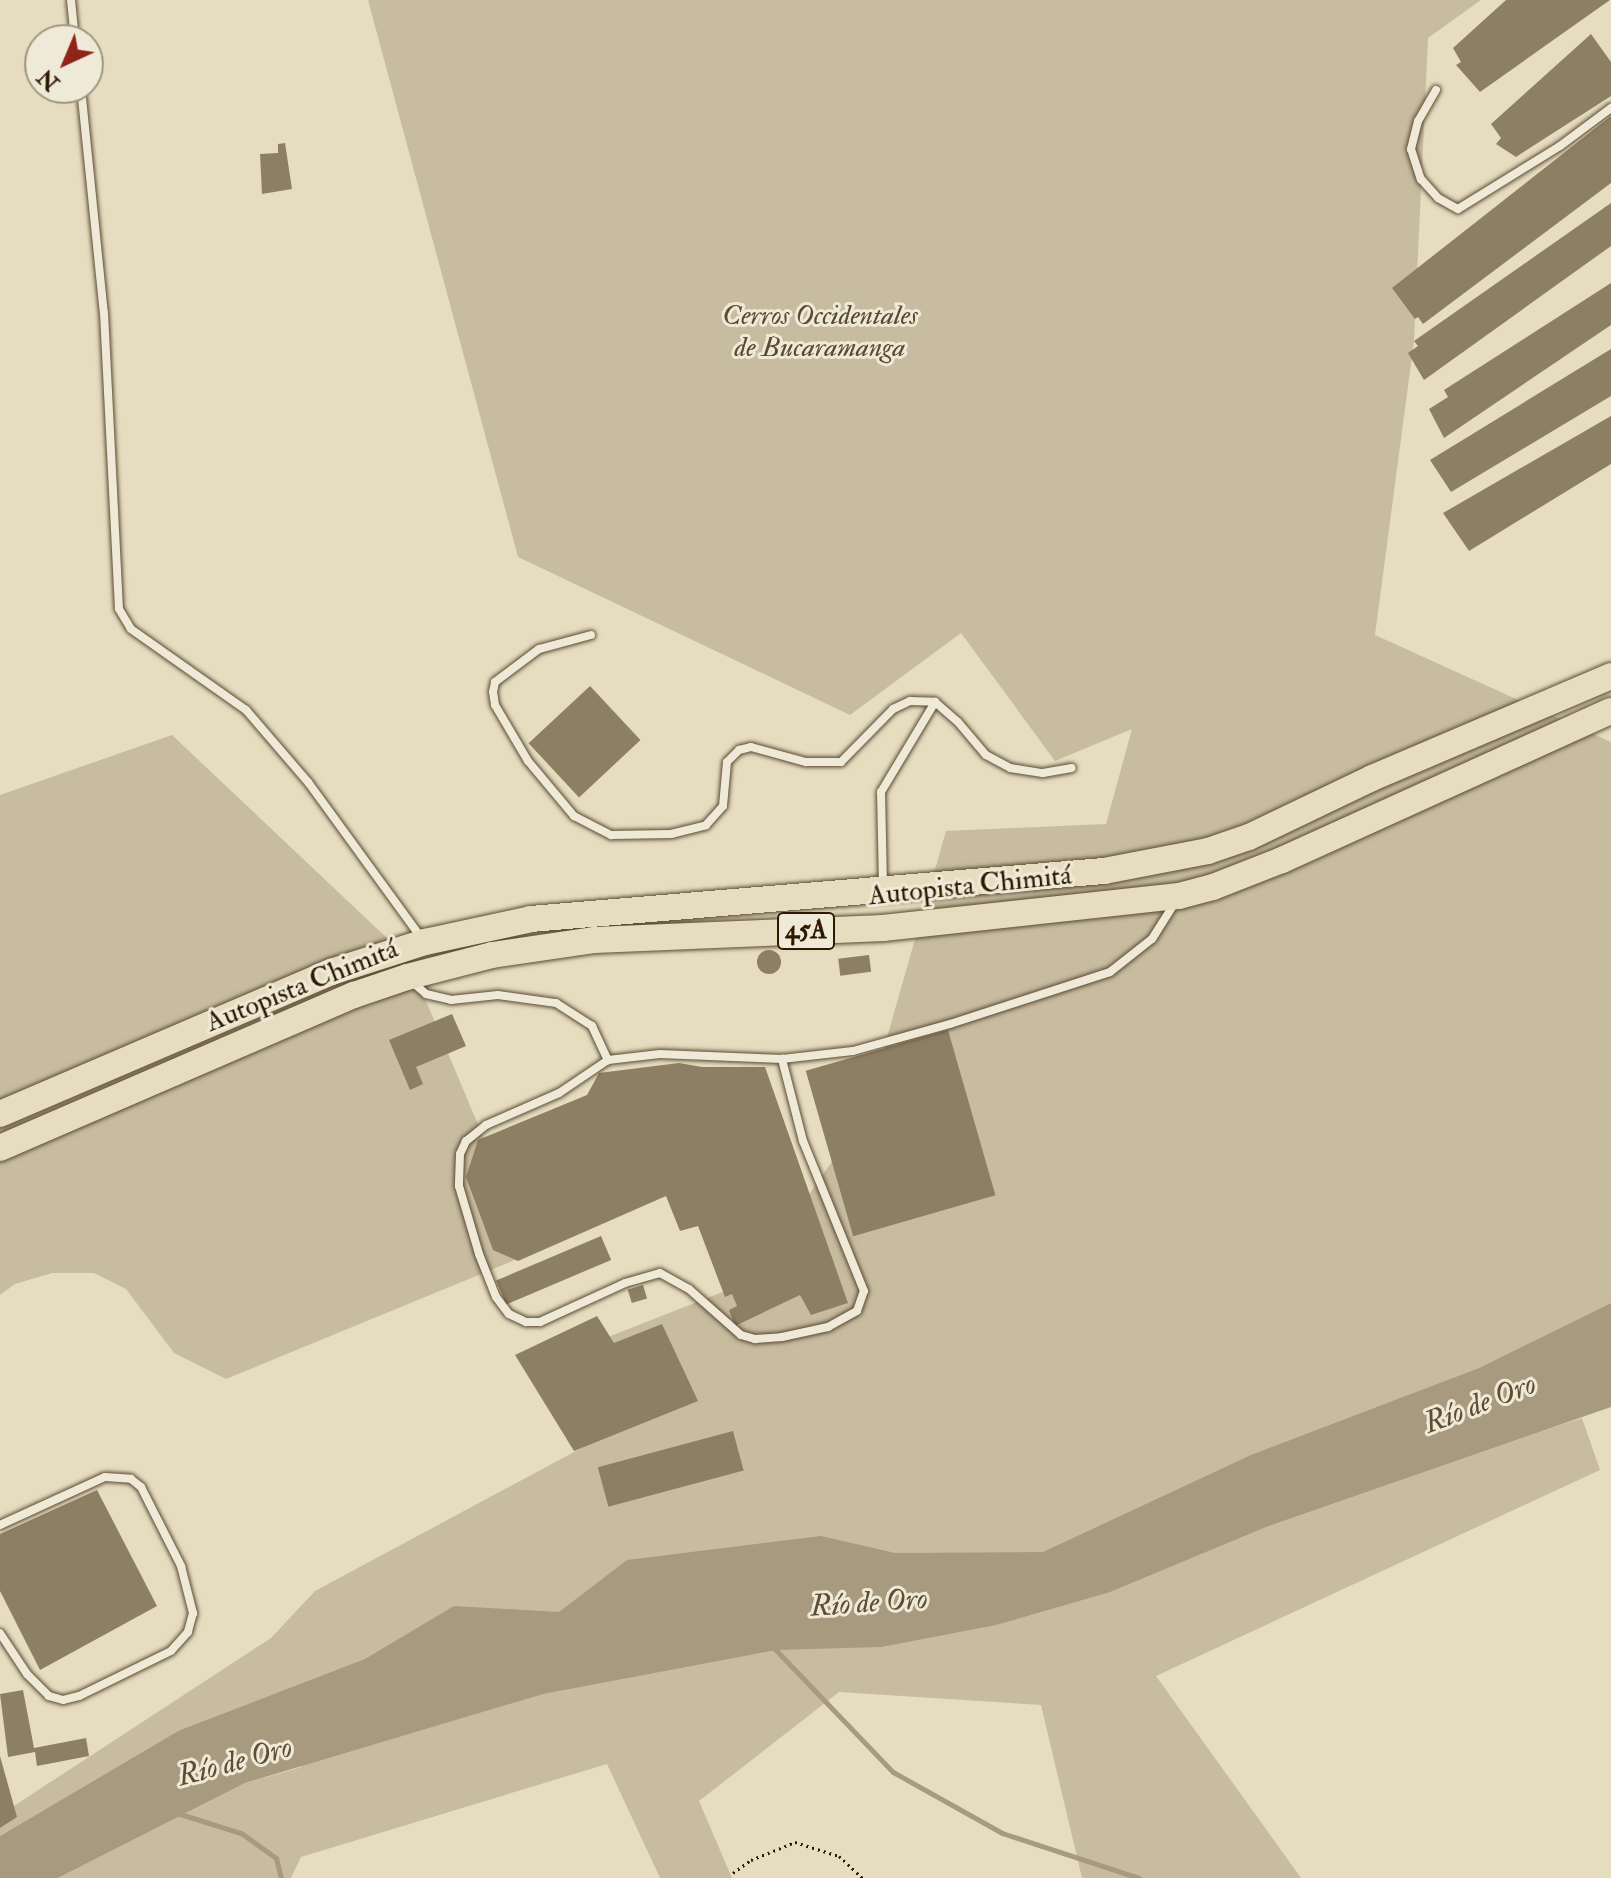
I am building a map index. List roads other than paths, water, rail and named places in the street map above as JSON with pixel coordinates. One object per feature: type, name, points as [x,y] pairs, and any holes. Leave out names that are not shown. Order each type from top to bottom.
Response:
[{"type":"highway","name":"Autopista Chimitá","points":[[0,1114],[331,972],[425,942],[531,919],[1104,871],[1208,851],[1249,837],[1372,778],[1611,676]]},
{"type":"highway","name":"Autopista Chimitá","points":[[0,1148],[354,995],[407,977],[492,955],[595,940],[883,928],[1179,896],[1282,860],[1611,711]]},
{"type":"lane","points":[[71,0],[73,24]]},
{"type":"lane","points":[[1436,90],[1418,121],[1411,149],[1421,179],[1438,198],[1458,209],[1560,146],[1611,108]]},
{"type":"lane","points":[[83,104],[104,313],[113,554],[119,609],[131,629],[246,710],[308,782],[425,942]]},
{"type":"lane","points":[[591,635],[539,649],[495,682],[493,692],[495,705],[528,761],[574,816],[611,835],[671,834],[706,825],[723,806],[727,762],[739,750],[751,747],[806,762],[841,762],[893,709],[910,701],[935,702],[958,722],[986,755],[1010,768],[1043,773],[1072,768]]},
{"type":"lane","points":[[883,889],[881,792],[935,702]]},
{"type":"lane","points":[[782,1059],[803,1141],[864,1291],[857,1311],[828,1327],[755,1339],[741,1335],[689,1289],[660,1273],[625,1283],[540,1322],[526,1322],[509,1314],[496,1297],[459,1186],[457,1168],[466,1141],[486,1125],[559,1093],[608,1060],[660,1054],[782,1059],[853,1051],[950,1024],[1110,972],[1152,939],[1179,896]]},
{"type":"lane","points":[[407,977],[426,994],[451,1000],[498,995],[556,1003],[592,1026],[608,1060]]},
{"type":"lane","points":[[0,1525],[105,1477],[131,1479],[141,1487],[181,1566],[193,1613],[188,1632],[171,1651],[79,1696],[63,1700],[49,1696],[27,1674],[0,1633]]},
{"type":"water","name":"Río de Oro","points":[[1611,1303],[1611,1407],[1266,1527],[1110,1592],[996,1625],[881,1647],[776,1650],[543,1694],[245,1783],[58,1878],[0,1878],[0,1836],[178,1731],[365,1659],[454,1606],[559,1612],[627,1560],[821,1536],[895,1553],[1043,1552],[1251,1455],[1479,1368]]},
{"type":"waterway","points":[[773,1647],[893,1772],[1002,1833],[1139,1878]]},
{"type":"waterway","points":[[177,1813],[241,1833],[276,1858],[281,1878]]},
{"type":"park label","name":"Cerros Occidentales de Bucaramanga","points":[[820,332]]}]
